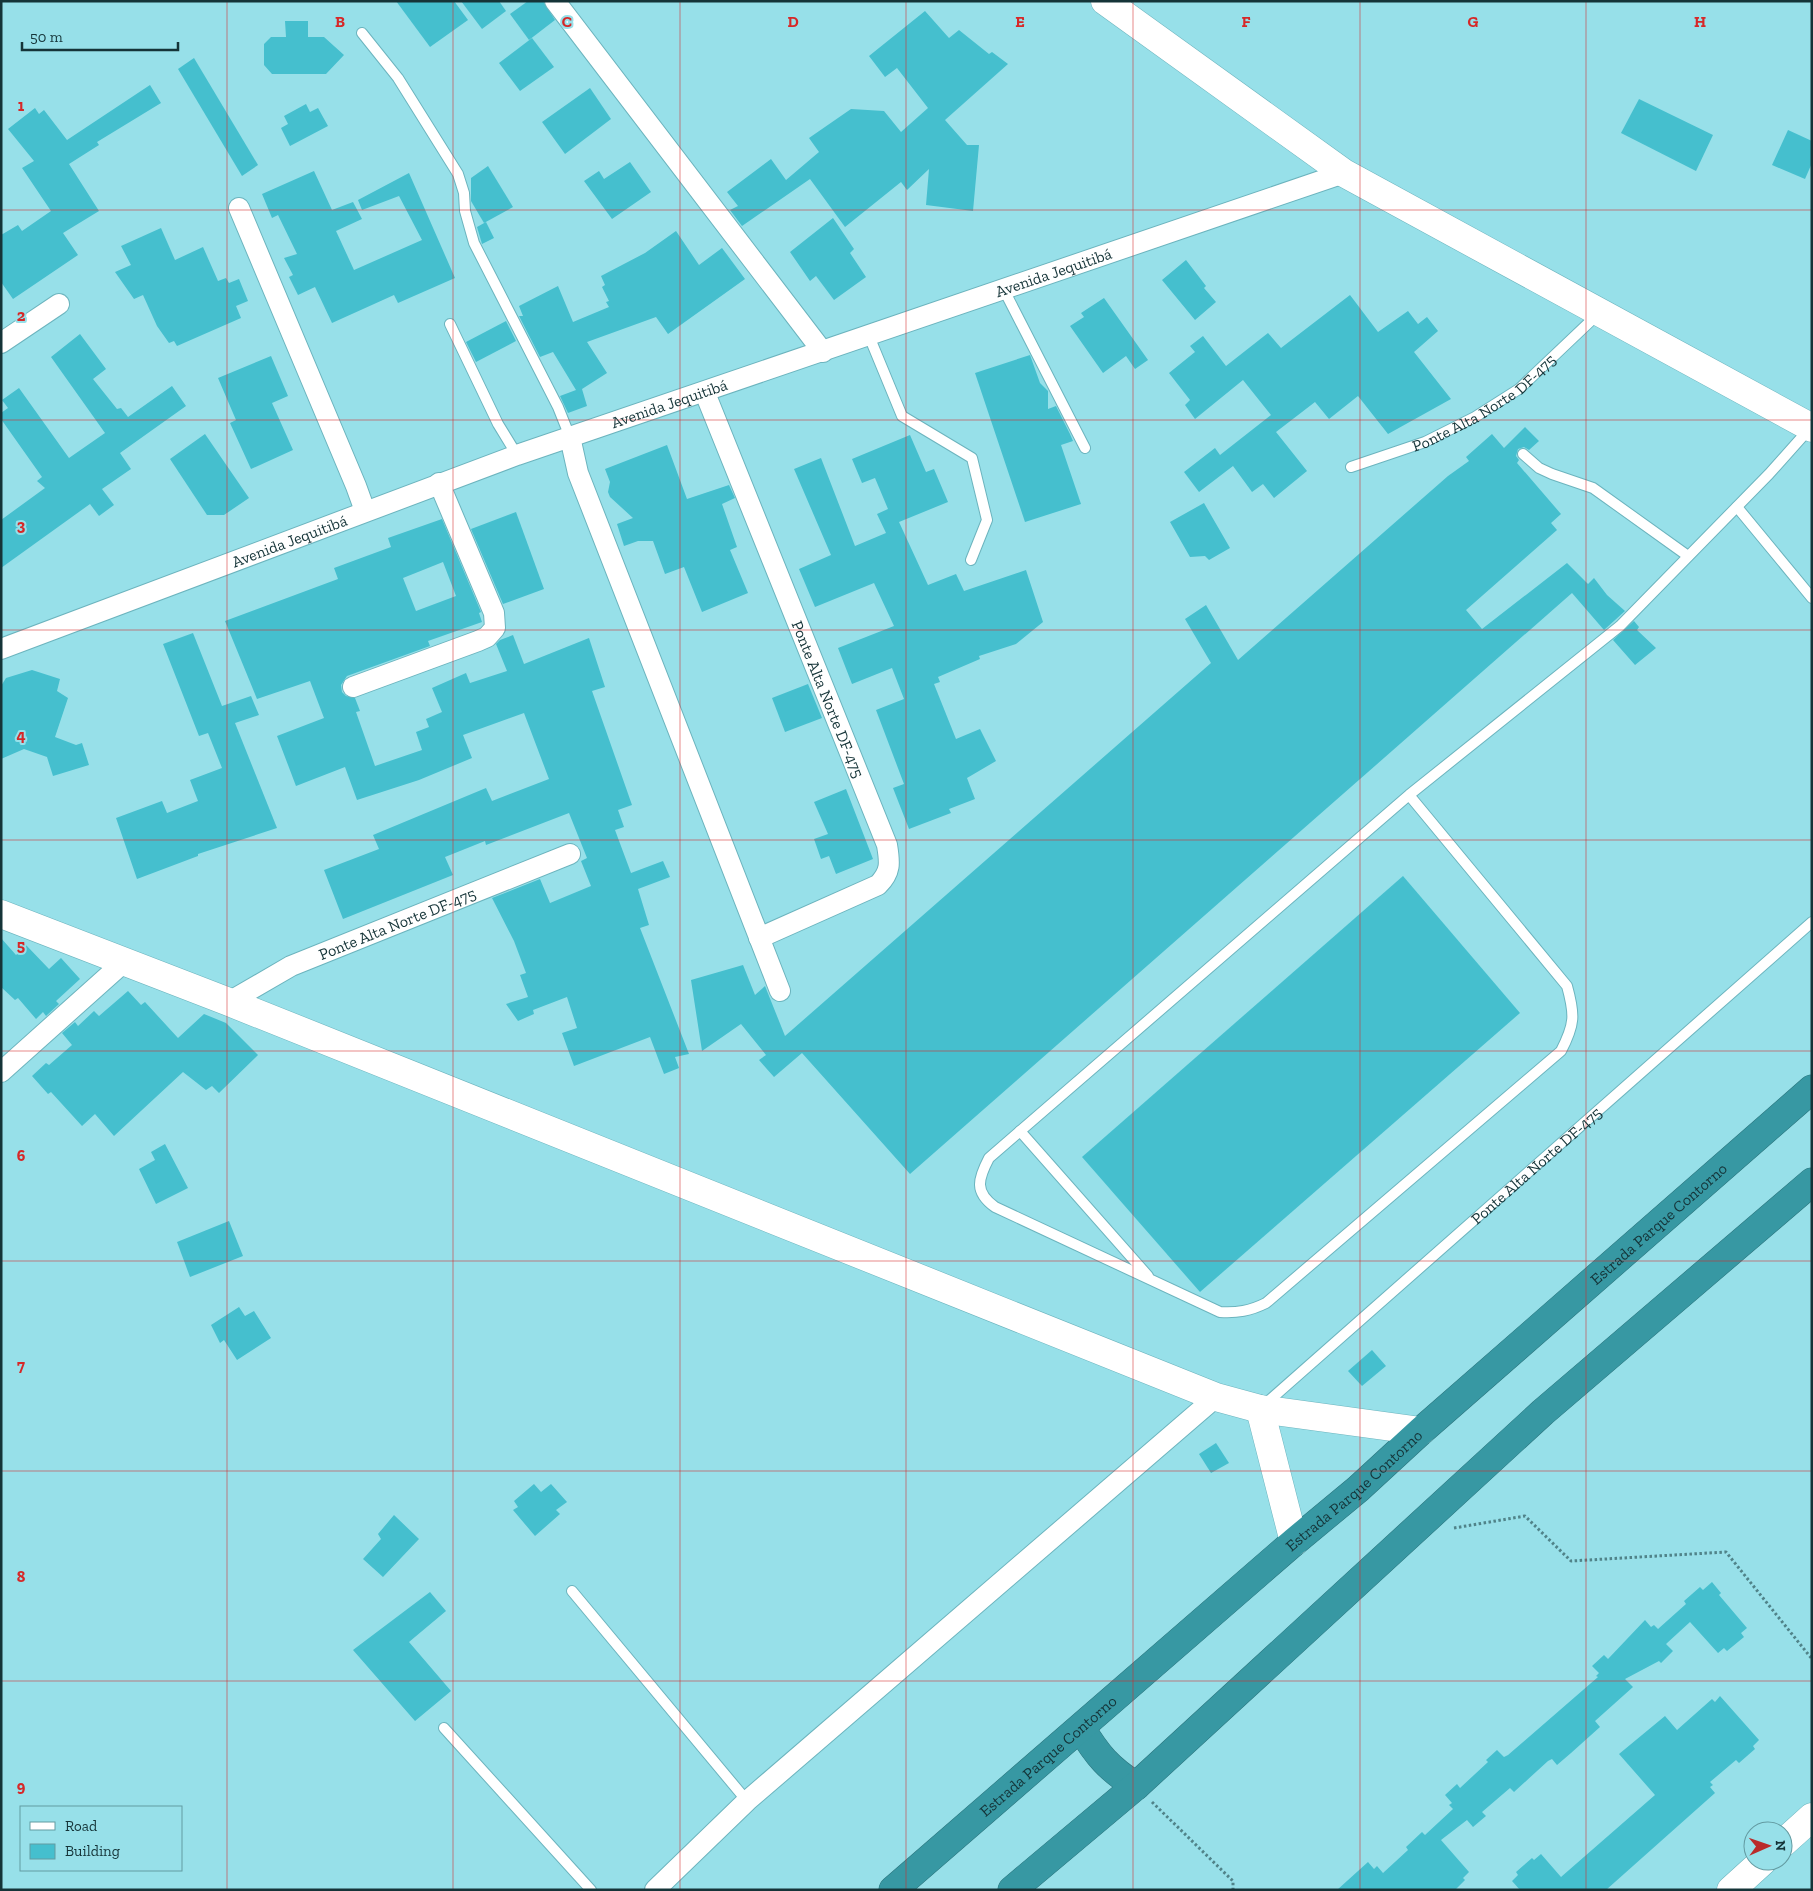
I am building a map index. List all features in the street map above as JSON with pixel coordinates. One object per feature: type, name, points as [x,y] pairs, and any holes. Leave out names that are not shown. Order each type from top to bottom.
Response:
[{"type":"highway","name":"Estrada Parque Contorno","points":[[893,1890],[1294,1542],[1358,1489],[1421,1431],[1812,1089]]},
{"type":"highway","points":[[1012,1890],[1136,1786],[1543,1412],[1812,1182]]},
{"type":"highway","points":[[1081,1728],[1094,1752],[1113,1771],[1136,1786]]},
{"type":"street","points":[[555,1],[823,352]]},
{"type":"street","points":[[1105,1],[1344,173],[1811,428]]},
{"type":"street","name":"Avenida Jequitibá","points":[[1,649],[439,483],[570,436],[823,352],[1344,173]]},
{"type":"street","points":[[239,208],[365,511]]},
{"type":"street","points":[[1,343],[60,304]]},
{"type":"street","name":"Ponte Alta Norte DF-475","points":[[704,392],[887,845],[889,860],[887,876],[878,885],[759,938]]},
{"type":"street","points":[[570,436],[578,473],[780,991]]},
{"type":"street","points":[[353,687],[478,641],[487,637],[495,628],[494,612],[439,483]]},
{"type":"street","name":"Ponte Alta Norte DF-475","points":[[229,1002],[290,966],[570,854]]},
{"type":"street","points":[[1,914],[229,1002],[1216,1397],[1260,1409],[1421,1431]]},
{"type":"street","points":[[1,1072],[124,962]]},
{"type":"street","points":[[655,1890],[747,1801],[1216,1397]]},
{"type":"street","points":[[1260,1409],[1294,1542]]},
{"type":"street","points":[[1793,1834],[1812,1817]]},
{"type":"street","points":[[1731,1890],[1752,1871]]},
{"type":"lane","points":[[362,33],[398,78],[458,174],[464,193],[464,211],[474,243],[558,407],[570,436]]},
{"type":"lane","points":[[1004,290],[1085,448]]},
{"type":"lane","name":"Ponte Alta Norte DF-475","points":[[1351,467],[1425,442],[1482,413],[1524,385],[1599,312]]},
{"type":"lane","points":[[450,324],[498,424],[517,455]]},
{"type":"lane","points":[[868,336],[902,416],[972,458],[987,520],[972,560]]},
{"type":"lane","points":[[1409,795],[1567,986],[1574,1010],[1570,1033],[1564,1045],[1553,1058],[1266,1303],[1255,1309],[1238,1313],[1220,1312],[995,1207],[984,1199],[979,1186],[981,1173],[989,1158],[1409,795],[1620,626],[1737,507],[1811,428]]},
{"type":"lane","points":[[1523,454],[1539,468],[1593,488],[1688,556]]},
{"type":"lane","points":[[1737,507],[1812,598]]},
{"type":"lane","name":"Ponte Alta Norte DF-475","points":[[1260,1409],[1812,922]]},
{"type":"lane","points":[[1020,1131],[1152,1281]]},
{"type":"lane","points":[[572,1591],[747,1801]]},
{"type":"lane","points":[[444,1728],[591,1890]]},
{"type":"path","points":[[1447,1529],[1525,1516],[1571,1562],[1726,1552],[1812,1659]]},
{"type":"path","points":[[1136,1786],[1233,1881],[1233,1890]]},
{"type":"building","points":[[396,1],[454,1],[468,20],[430,47]]},
{"type":"building","points":[[461,1],[499,1],[506,11],[482,29]]},
{"type":"building","points":[[528,1],[543,1],[555,20],[529,40],[510,14]]},
{"type":"building","points":[[925,11],[949,38],[959,30],[989,54],[992,52],[1008,64],[945,120],[967,145],[979,145],[973,211],[926,205],[929,169],[907,190],[901,182],[845,227],[810,179],[742,226],[730,210],[738,206],[727,192],[771,159],[786,180],[819,152],[809,138],[851,109],[884,111],[901,132],[928,108],[897,68],[885,77],[869,56]]},
{"type":"building","points":[[285,21],[308,21],[308,37],[324,37],[344,55],[326,74],[272,74],[264,65],[264,44],[271,37],[286,37]]},
{"type":"building","points":[[532,38],[554,67],[520,91],[499,63]]},
{"type":"building","points":[[194,58],[258,165],[242,176],[178,69]]},
{"type":"building","points":[[150,85],[161,103],[97,142],[99,145],[69,164],[99,211],[63,233],[78,255],[13,299],[1,282],[1,235],[18,225],[22,231],[51,211],[22,168],[34,161],[8,129],[35,108],[39,114],[44,110],[67,140]]},
{"type":"building","points":[[590,88],[611,119],[565,154],[542,122]]},
{"type":"building","points":[[1639,99],[1713,135],[1696,171],[1621,133]]},
{"type":"building","points":[[306,104],[310,112],[318,108],[328,126],[290,146],[281,128],[288,124],[284,116]]},
{"type":"building","points":[[1788,130],[1812,141],[1812,163],[1805,179],[1772,165]]},
{"type":"building","points":[[630,162],[651,192],[612,219],[584,181],[599,171],[604,179]]},
{"type":"building","points":[[488,166],[513,207],[484,223],[471,201],[471,178]]},
{"type":"building","points":[[314,171],[332,210],[353,202],[362,219],[336,231],[354,270],[422,240],[399,196],[362,210],[358,200],[409,173],[455,278],[398,303],[394,295],[332,323],[315,287],[298,295],[289,277],[293,275],[284,258],[297,254],[278,215],[272,218],[262,194]]},
{"type":"building","points":[[833,218],[854,249],[850,253],[866,277],[834,300],[816,276],[810,281],[790,252]]},
{"type":"building","points":[[486,222],[494,238],[482,244],[477,227]]},
{"type":"building","points":[[161,228],[175,260],[203,247],[218,281],[226,278],[229,283],[239,279],[248,301],[236,306],[241,318],[177,346],[174,341],[169,343],[157,326],[143,295],[134,299],[115,272],[131,265],[121,246]]},
{"type":"building","points":[[676,231],[699,265],[722,248],[745,279],[668,334],[656,317],[587,342],[607,373],[582,389],[587,406],[568,413],[560,396],[576,390],[553,352],[540,357],[519,316],[523,316],[519,306],[558,286],[573,322],[609,307],[606,302],[609,301],[602,287],[605,285],[601,276],[645,253]]},
{"type":"building","points":[[1186,260],[1206,286],[1204,288],[1216,302],[1195,320],[1162,280]]},
{"type":"building","points":[[1350,295],[1378,332],[1408,311],[1418,324],[1427,317],[1438,331],[1414,352],[1451,399],[1388,434],[1358,396],[1329,419],[1315,402],[1276,432],[1307,471],[1274,498],[1263,484],[1252,492],[1233,466],[1199,492],[1184,472],[1215,448],[1220,455],[1271,415],[1243,380],[1195,419],[1185,405],[1190,400],[1169,373],[1195,352],[1190,346],[1203,336],[1226,366],[1268,333],[1281,348]]},
{"type":"building","points":[[1104,298],[1148,360],[1135,369],[1126,356],[1103,373],[1070,326],[1084,317],[1081,313]]},
{"type":"building","points":[[506,321],[516,341],[476,362],[466,342]]},
{"type":"building","points":[[80,334],[106,369],[93,379],[117,409],[121,408],[128,417],[172,386],[186,406],[120,453],[131,469],[102,489],[114,505],[99,516],[90,504],[1,568],[1,520],[45,488],[37,481],[42,477],[1,419],[1,413],[8,408],[2,400],[19,388],[69,458],[105,433],[51,357]]},
{"type":"building","points":[[1030,355],[1040,383],[1048,391],[1048,409],[1056,406],[1073,441],[1061,445],[1081,504],[1025,522],[975,373]]},
{"type":"building","points":[[271,356],[288,396],[272,403],[293,450],[251,469],[230,423],[236,420],[218,378]]},
{"type":"building","points":[[1525,427],[1539,441],[1529,450],[1524,447],[1518,449],[1516,456],[1519,460],[1517,463],[1561,514],[1551,523],[1557,530],[1466,610],[1482,629],[1567,563],[1588,584],[1594,578],[1607,595],[1625,611],[1604,630],[1572,593],[910,1174],[802,1053],[774,1077],[759,1060],[766,1055],[741,1024],[702,1051],[691,980],[743,965],[755,995],[765,986],[785,1036],[1211,663],[1185,619],[1206,605],[1238,660],[1448,476],[1469,461],[1466,457],[1492,434],[1504,448]]},
{"type":"building","points":[[205,434],[249,498],[224,515],[207,515],[170,459]]},
{"type":"building","points":[[910,435],[926,472],[934,469],[948,502],[899,522],[928,585],[956,574],[964,591],[1026,570],[1043,622],[1016,644],[979,656],[980,659],[938,677],[940,682],[934,684],[956,739],[980,729],[996,761],[967,778],[975,799],[949,809],[951,813],[909,829],[893,788],[904,784],[876,710],[904,699],[892,668],[852,684],[838,648],[894,626],[874,583],[815,607],[799,569],[831,555],[794,469],[821,458],[855,546],[886,533],[877,514],[888,509],[875,478],[862,483],[852,459]]},
{"type":"building","points":[[667,445],[687,499],[729,485],[735,498],[722,504],[737,547],[730,550],[748,593],[702,612],[684,567],[665,574],[653,541],[638,541],[624,546],[617,524],[633,518],[610,497],[608,492],[610,482],[605,469]]},
{"type":"building","points":[[1204,503],[1230,548],[1209,560],[1205,556],[1190,557],[1170,522]]},
{"type":"building","points":[[516,512],[544,589],[503,604],[471,529]]},
{"type":"building","points":[[442,519],[481,612],[479,613],[482,622],[428,641],[430,646],[347,676],[341,685],[342,692],[346,696],[355,698],[360,711],[356,712],[375,766],[422,750],[416,732],[429,727],[426,719],[442,712],[432,688],[466,673],[470,683],[507,671],[496,644],[500,640],[513,635],[524,664],[589,638],[605,687],[592,691],[632,805],[618,810],[624,827],[615,830],[631,873],[663,861],[670,877],[638,889],[649,925],[640,928],[689,1054],[675,1057],[679,1068],[664,1074],[650,1037],[574,1066],[562,1033],[577,1028],[567,997],[533,1010],[534,1014],[518,1021],[506,1004],[528,997],[520,975],[526,973],[514,941],[492,898],[540,879],[550,903],[591,886],[581,861],[587,858],[569,813],[486,845],[485,841],[445,857],[453,875],[343,919],[324,870],[379,849],[373,835],[486,788],[492,801],[549,779],[524,713],[463,735],[472,758],[419,780],[357,800],[345,767],[296,786],[277,736],[324,718],[310,681],[257,699],[225,621],[338,579],[334,568],[391,547],[388,538]],"holes":[[[443,562],[456,596],[416,611],[403,578]]]},
{"type":"building","points":[[1634,621],[1639,627],[1637,630],[1656,648],[1635,665],[1613,640]]},
{"type":"building","points":[[193,633],[222,706],[251,696],[259,715],[235,723],[277,828],[198,854],[198,856],[137,879],[116,818],[162,801],[167,813],[198,801],[190,780],[222,768],[208,733],[199,736],[163,644]]},
{"type":"building","points":[[32,670],[60,679],[57,691],[68,698],[55,737],[76,745],[82,743],[89,765],[53,776],[47,757],[24,749],[1,759],[1,686],[6,678]]},
{"type":"building","points":[[808,684],[822,718],[785,732],[772,698]]},
{"type":"building","points":[[846,789],[873,859],[836,874],[829,856],[821,859],[814,839],[828,834],[814,802]]},
{"type":"building","points":[[1403,876],[1520,1013],[1200,1292],[1082,1157]]},
{"type":"building","points":[[1,938],[16,955],[26,945],[49,969],[61,958],[80,979],[56,1001],[59,1004],[46,1016],[43,1012],[36,1019],[18,998],[15,1000],[1,987]]},
{"type":"building","points":[[128,991],[141,1005],[145,1002],[178,1038],[204,1014],[226,1023],[258,1055],[219,1093],[212,1086],[206,1090],[183,1072],[114,1136],[95,1114],[82,1126],[51,1092],[48,1094],[32,1076],[46,1063],[49,1065],[72,1045],[62,1033],[75,1022],[78,1026],[94,1011],[99,1016]]},
{"type":"building","points":[[165,1144],[188,1188],[156,1204],[139,1169],[155,1160],[151,1152]]},
{"type":"building","points":[[229,1221],[243,1256],[190,1277],[177,1242]]},
{"type":"building","points":[[239,1307],[245,1316],[254,1311],[271,1338],[237,1360],[224,1340],[220,1343],[211,1325]]},
{"type":"building","points":[[1372,1350],[1386,1366],[1362,1386],[1348,1371]]},
{"type":"building","points":[[1216,1443],[1229,1463],[1211,1473],[1199,1454]]},
{"type":"building","points":[[534,1484],[541,1492],[551,1484],[567,1502],[556,1510],[560,1514],[535,1536],[513,1510],[518,1507],[514,1501]]},
{"type":"building","points":[[394,1515],[419,1539],[383,1577],[363,1559],[381,1539],[378,1534]]},
{"type":"building","points":[[1712,1582],[1721,1593],[1719,1595],[1747,1628],[1741,1633],[1744,1637],[1727,1651],[1724,1648],[1718,1653],[1690,1622],[1666,1644],[1673,1651],[1661,1663],[1659,1661],[1625,1679],[1633,1687],[1595,1721],[1600,1727],[1571,1753],[1557,1765],[1552,1759],[1548,1761],[1514,1792],[1510,1788],[1482,1812],[1486,1816],[1473,1827],[1467,1820],[1441,1840],[1469,1872],[1463,1878],[1465,1880],[1455,1890],[1337,1890],[1368,1862],[1374,1869],[1377,1866],[1383,1873],[1408,1850],[1406,1847],[1422,1832],[1425,1835],[1453,1809],[1449,1805],[1452,1803],[1445,1795],[1457,1784],[1460,1788],[1488,1762],[1486,1760],[1497,1750],[1504,1757],[1508,1755],[1598,1677],[1596,1676],[1599,1673],[1592,1666],[1604,1655],[1608,1659],[1645,1620],[1651,1627],[1654,1625],[1658,1629],[1686,1604],[1684,1601],[1700,1587],[1703,1590]]},
{"type":"building","points":[[430,1592],[446,1611],[409,1642],[451,1691],[415,1721],[353,1650]]},
{"type":"building","points":[[1720,1696],[1759,1740],[1753,1746],[1755,1749],[1739,1763],[1736,1760],[1710,1782],[1713,1785],[1710,1787],[1715,1793],[1606,1890],[1520,1890],[1512,1881],[1518,1875],[1516,1872],[1532,1858],[1534,1860],[1541,1854],[1561,1877],[1655,1795],[1619,1754],[1665,1716],[1677,1730],[1712,1699],[1715,1702]]}]
